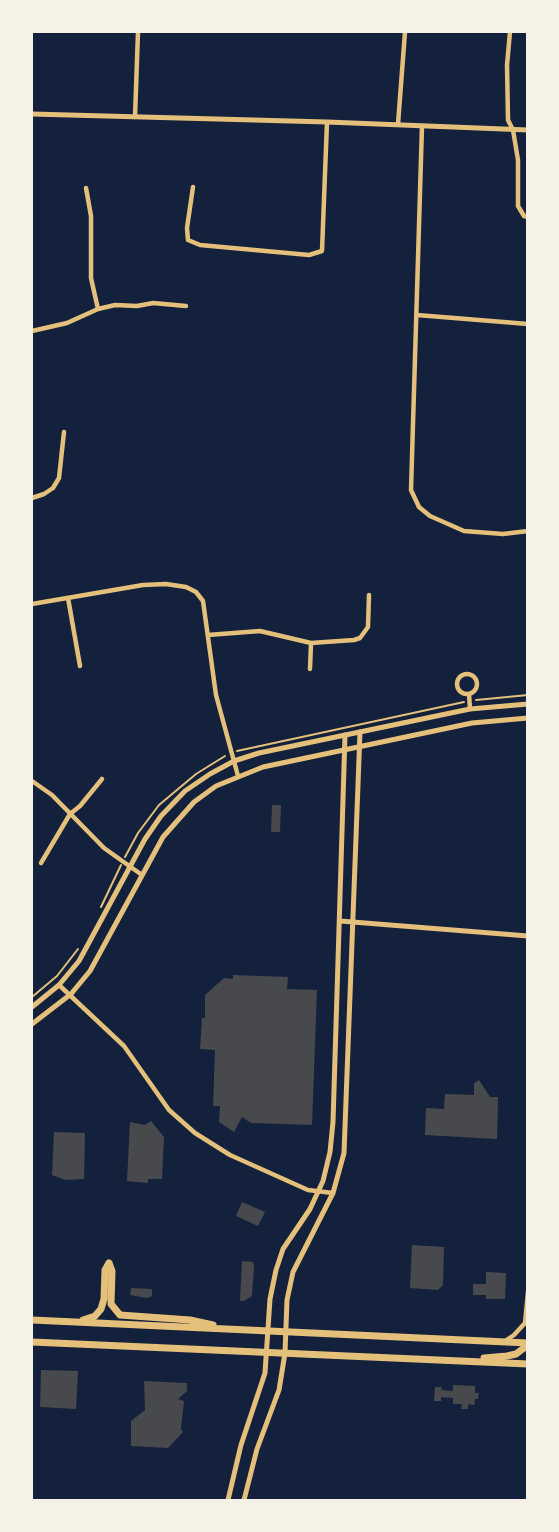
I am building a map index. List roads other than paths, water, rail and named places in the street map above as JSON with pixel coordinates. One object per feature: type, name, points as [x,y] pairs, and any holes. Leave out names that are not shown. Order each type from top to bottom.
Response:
[{"type":"highway","points":[[74,1322],[95,1316],[101,1309],[105,1270],[109,1263],[112,1271],[111,1304],[120,1315],[190,1320],[234,1330]]},
{"type":"highway","points":[[32,1320],[527,1344]]},
{"type":"highway","points":[[32,1342],[527,1364]]},
{"type":"highway","points":[[448,1360],[507,1356],[516,1354],[527,1344]]},
{"type":"street","points":[[135,117],[138,32]]},
{"type":"street","points":[[398,124],[405,32]]},
{"type":"street","points":[[510,32],[507,65],[508,120],[513,130],[518,160],[518,206],[527,217]]},
{"type":"street","points":[[32,114],[527,130]]},
{"type":"street","points":[[193,187],[187,228],[188,240],[200,245],[309,255],[322,251],[327,122]]},
{"type":"street","points":[[422,125],[410,483],[413,497],[419,507],[430,516],[464,531],[503,534],[527,531]]},
{"type":"street","points":[[86,188],[91,216],[91,278],[98,309]]},
{"type":"street","points":[[32,331],[67,323],[98,309],[153,303],[186,306]]},
{"type":"street","points":[[417,315],[527,324]]},
{"type":"street","points":[[32,498],[53,488],[59,478],[64,432]]},
{"type":"street","points":[[32,604],[143,584],[186,587],[196,592],[203,601],[216,695],[238,775]]},
{"type":"street","points":[[208,635],[260,631],[311,643],[360,638],[368,627],[369,595]]},
{"type":"street","points":[[68,598],[80,666]]},
{"type":"street","points":[[310,669],[311,643]]},
{"type":"street","points":[[465,675],[476,681],[474,690],[468,694],[463,693],[457,686],[459,678],[465,675]]},
{"type":"street","points":[[468,694],[470,709]]},
{"type":"street","points":[[32,1007],[59,985],[87,949],[152,827],[195,783],[234,761],[259,753],[470,709],[527,704]]},
{"type":"street","points":[[32,1024],[71,994],[97,959],[163,837],[181,815],[203,795],[238,775],[263,767],[472,723],[527,718]]},
{"type":"street","points":[[244,1500],[257,1449],[279,1390],[285,1353],[287,1300],[293,1272],[333,1193],[346,1138],[360,732]]},
{"type":"street","points":[[228,1500],[241,1445],[259,1393],[267,1352],[270,1299],[280,1260],[323,1181],[332,1138],[345,735]]},
{"type":"street","points":[[41,863],[70,814],[102,779]]},
{"type":"street","points":[[32,781],[52,795],[122,863],[142,876]]},
{"type":"street","points":[[340,921],[527,936]]},
{"type":"street","points":[[59,985],[124,1046],[169,1110],[195,1133],[240,1160],[317,1192],[333,1193]]},
{"type":"street","points":[[504,1342],[525,1323],[527,1292]]}]
